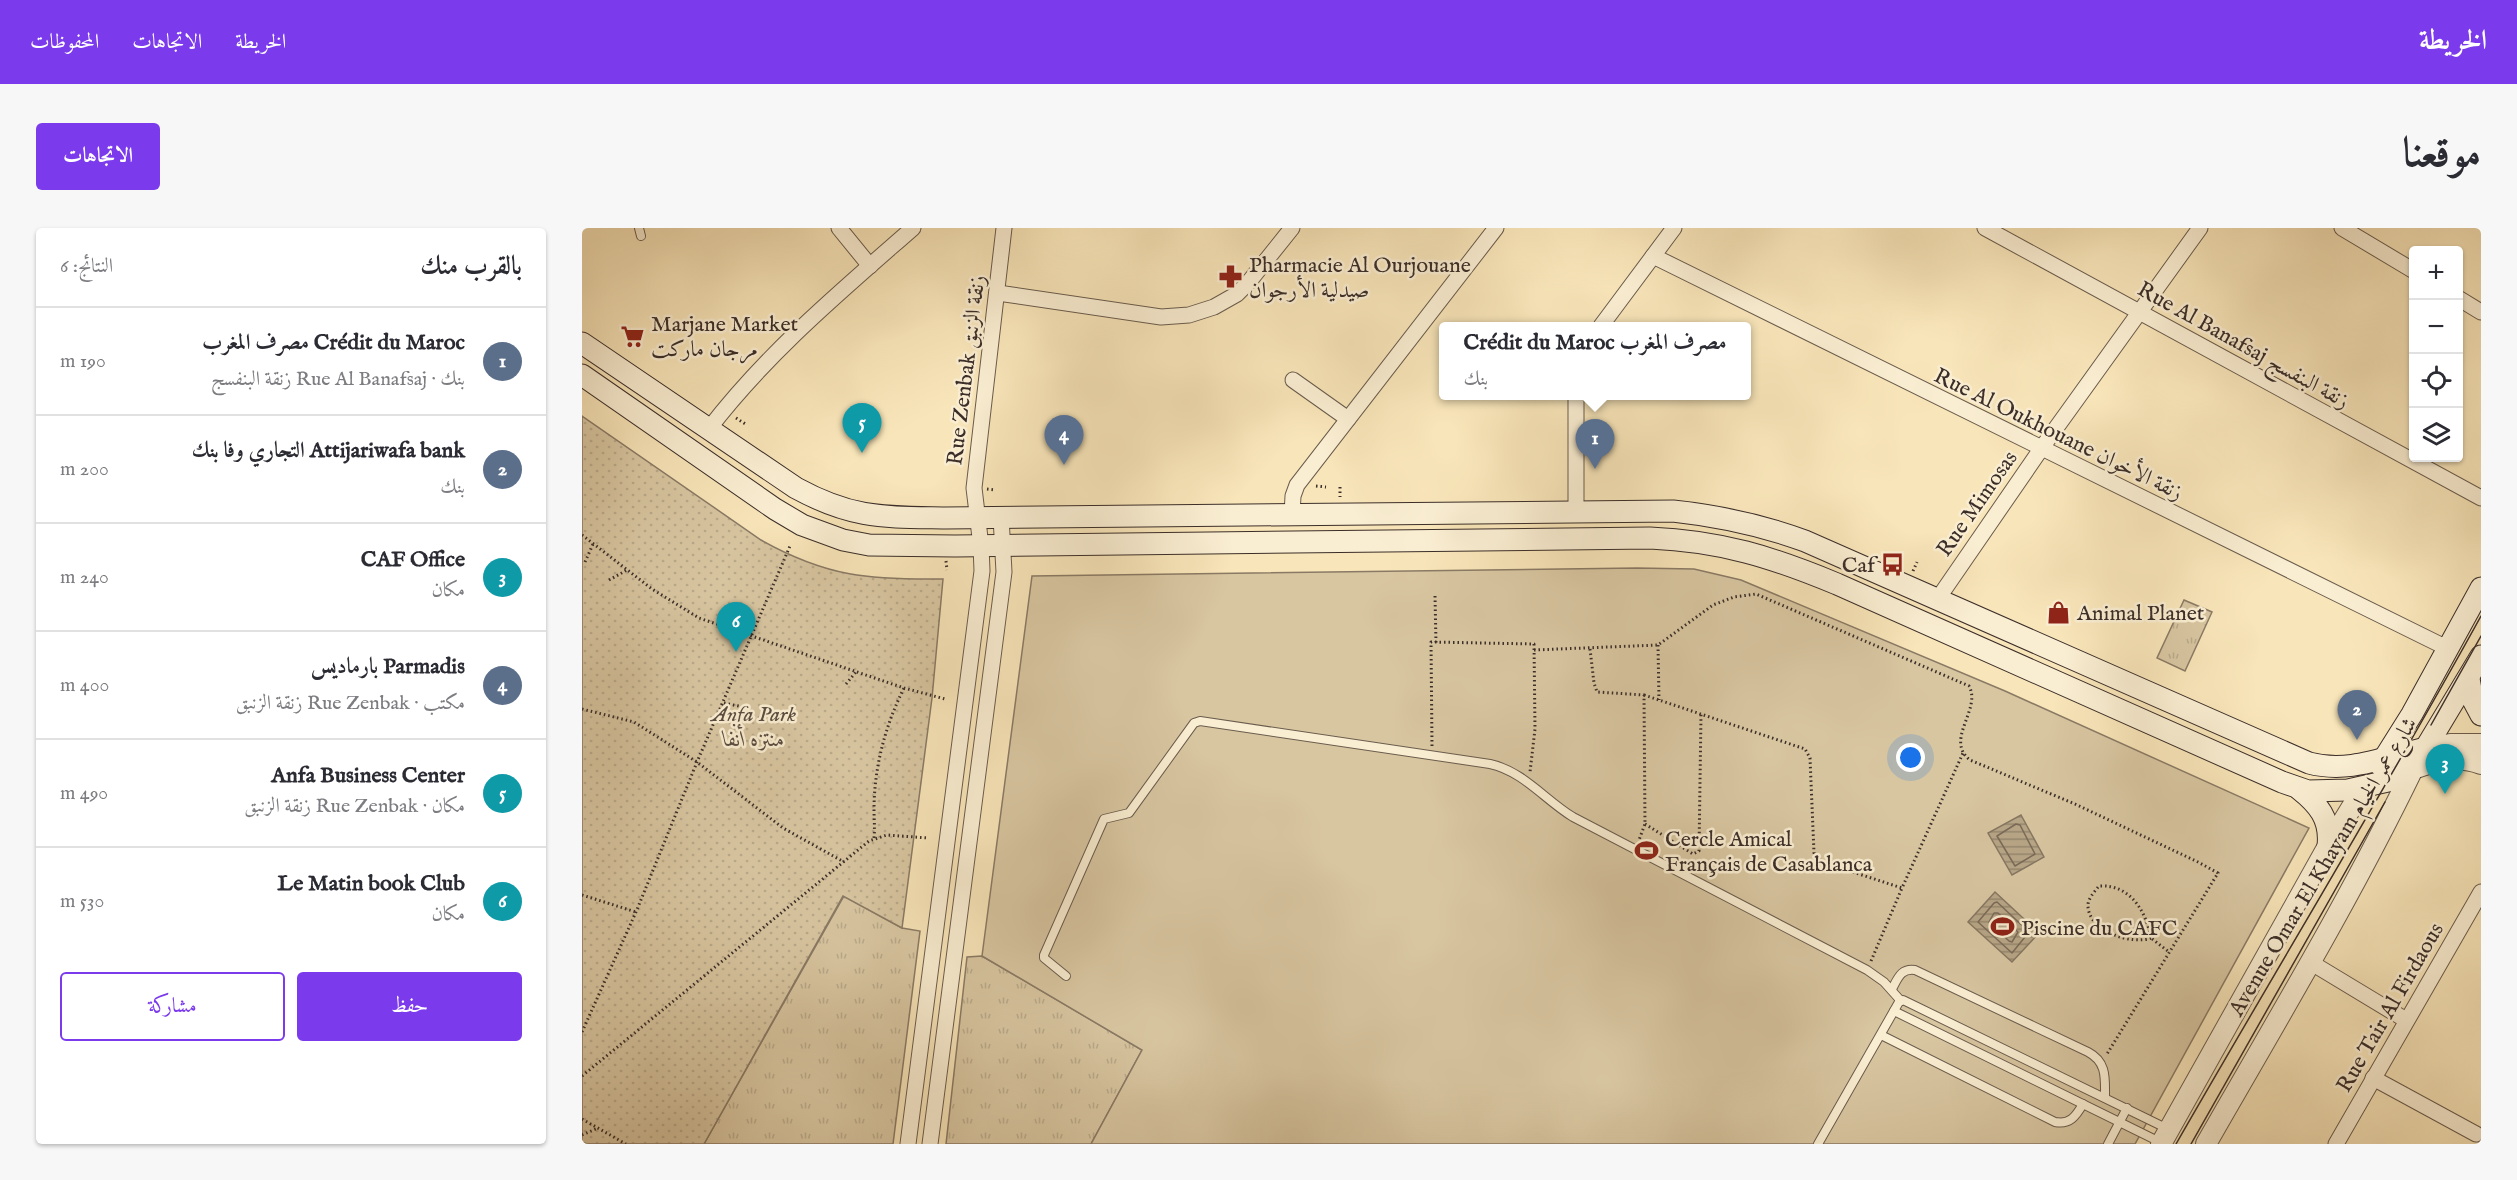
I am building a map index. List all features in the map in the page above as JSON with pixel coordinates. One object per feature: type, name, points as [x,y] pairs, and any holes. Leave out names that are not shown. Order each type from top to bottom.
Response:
[{"type":"main road","points":[[582,343],[796,489],[849,512],[884,517],[1673,511],[1717,516],[1765,527],[1805,541],[2309,762],[2333,768],[2344,767],[2427,748]]},
{"type":"main road","points":[[582,375],[775,509],[802,525],[843,540],[877,546],[981,546],[1650,538],[1725,545],[1771,558],[1837,584],[2299,789],[2334,791],[2364,787],[2388,781],[2413,769]]},
{"type":"main road","name":"Avenue Omar El Khayam شارع عمر الخيام","points":[[2364,787],[2412,714],[2446,648],[2481,588]]},
{"type":"main road","name":"Avenue Omar El Khayam شارع عمر الخيام","points":[[2413,769],[2481,656]]},
{"type":"main road","points":[[2469,679],[2473,700],[2481,715]]},
{"type":"main road","points":[[2299,789],[2323,813],[2328,828],[2328,846]]},
{"type":"street","points":[[839,228],[870,266]]},
{"type":"street","points":[[708,430],[768,359],[813,315],[913,228]]},
{"type":"street","name":"Rue Zenbak زنقة الزنبق","points":[[908,1144],[982,571],[974,488],[1004,228]]},
{"type":"street","points":[[998,293],[1161,317],[1189,315],[1214,308],[1237,294],[1292,228]]},
{"type":"street","points":[[1292,515],[1296,486],[1497,228]]},
{"type":"street","points":[[1605,322],[1674,228]]},
{"type":"street","name":"Rue Al Banafsaj زنقة البنفسج","points":[[1985,228],[2481,498]]},
{"type":"street","name":"Rue Mimosas","points":[[1937,600],[2041,449],[2200,228]]},
{"type":"street","points":[[2342,228],[2409,268]]},
{"type":"street","name":"Rue Al Oukhouane زنقة الأخوان","points":[[1653,256],[2446,648]]},
{"type":"street","points":[[2461,300],[2481,312]]},
{"type":"street","points":[[1293,380],[1348,419]]},
{"type":"street","points":[[1576,400],[1576,512]]},
{"type":"street","points":[[930,1144],[1004,572],[1000,517]]},
{"type":"street","points":[[2427,748],[2450,744],[2481,744]]},
{"type":"street","points":[[2413,769],[2462,759],[2481,765]]},
{"type":"street","name":"Avenue Omar El Khayam شارع عمر الخيام","points":[[2206,1144],[2310,962],[2390,816],[2413,769]]},
{"type":"street","name":"Avenue Omar El Khayam شارع عمر الخيام","points":[[2164,1139],[2328,846],[2364,787]]},
{"type":"street","name":"Rue Tair Al Firdaous","points":[[2336,1144],[2481,892]]},
{"type":"street","points":[[2310,962],[2406,1020]]},
{"type":"street","points":[[2373,1078],[2475,1134]]},
{"type":"lane","points":[[1065,976],[1044,958],[1044,955],[1104,819],[1129,813],[1194,723],[1208,722],[1499,765],[1514,772],[1560,809],[1867,970],[1892,989],[1901,1001]]},
{"type":"lane","points":[[1892,989],[1901,973],[1905,970],[1915,970],[2088,1052],[2101,1063],[2105,1073],[2105,1097]]},
{"type":"lane","points":[[1818,1144],[1894,1011],[1901,1001],[1906,1000],[2127,1108],[2164,1139]]},
{"type":"lane","points":[[1894,1011],[2120,1122],[2164,1139]]},
{"type":"lane","points":[[1929,1028],[1936,1014]]},
{"type":"lane","points":[[1881,1035],[2055,1122],[2072,1120],[2083,1104]]},
{"type":"lane","points":[[2016,1071],[2023,1057]]},
{"type":"lane","points":[[2108,1144],[2127,1108]]},
{"type":"path","points":[[735,418],[747,425]]},
{"type":"path","points":[[582,535],[652,589],[699,618],[752,638],[904,688],[945,699]]},
{"type":"path","points":[[585,562],[593,544]]},
{"type":"path","points":[[582,1032],[636,912],[697,762],[790,546]]},
{"type":"path","points":[[609,580],[627,570]]},
{"type":"path","points":[[1534,650],[1658,645],[1713,605],[1745,595],[1763,595],[1969,686],[1972,694],[1960,740],[1963,753],[1970,760],[2075,804],[2218,873],[2101,1063]]},
{"type":"path","points":[[1435,596],[1436,643]]},
{"type":"path","points":[[1432,755],[1431,642],[1534,644],[1535,729],[1528,783]]},
{"type":"path","points":[[1658,645],[1659,700]]},
{"type":"path","points":[[1590,649],[1597,692],[1644,695],[1805,749],[1810,758],[1814,853],[1822,862],[1902,888]]},
{"type":"path","points":[[846,684],[856,672]]},
{"type":"path","points":[[874,838],[879,760],[893,711],[904,688]]},
{"type":"path","points":[[1635,850],[1645,824],[1644,695]]},
{"type":"path","points":[[724,702],[743,707]]},
{"type":"path","points":[[582,709],[634,722],[697,762],[783,828],[844,862]]},
{"type":"path","points":[[1645,824],[1693,854],[1699,850],[1701,714]]},
{"type":"path","points":[[1867,970],[1963,753]]},
{"type":"path","points":[[582,1076],[874,838],[887,835],[928,838]]},
{"type":"path","points":[[2151,938],[2144,941],[2129,939],[2114,936],[2104,930],[2092,917],[2088,907],[2098,886],[2108,885],[2133,898],[2148,922],[2151,938],[2169,952]]},
{"type":"path","points":[[582,895],[636,912]]},
{"type":"path","points":[[582,1119],[626,1144]]},
{"type":"path","points":[[582,1135],[598,1128]]},
{"type":"path","points":[[612,1144],[617,1139]]},
{"type":"green space","name":"Anfa Park منتزه أنفا","points":[[582,416],[761,540],[807,562],[849,574],[871,577],[943,579],[932,698],[902,928],[843,896],[704,1144],[582,1144]]},
{"type":"green space","name":"Cercle Amical Français de Casablanca","points":[[1694,569],[1741,580],[2005,691],[2309,828],[2135,1144],[1091,1144],[1142,1050],[982,956],[1032,576]]},
{"type":"green space","points":[[2184,600],[2212,612],[2185,671],[2157,658]]},
{"type":"green space","points":[[844,896],[902,928],[920,931],[893,1144],[704,1144]]},
{"type":"green space","points":[[982,956],[1142,1050],[1091,1144],[946,1144],[967,957]]},
{"type":"water","name":"Piscine du CAFC","points":[[2021,815],[2044,857],[2012,875],[1988,833]]},
{"type":"water","name":"Piscine du CAFC","points":[[1995,892],[2039,933],[2012,962],[1968,922]]},
{"type":"tram line","points":[[2176,1144],[2481,616]]},
{"type":"tram line","points":[[2431,725],[2481,636]]},
{"type":"tram line","points":[[2191,1144],[2385,802]]},
{"type":"place","name":"Pharmacie Al Ourjouane صيدلية الأرجوان","points":[[1231,277]]},
{"type":"place","name":"Marjane Market مرجان ماركت","points":[[633,336]]},
{"type":"place","name":"Anfa Business Center","points":[[862,453]]},
{"type":"place","name":"Parmadis بارماديس","points":[[1064,465]]},
{"type":"place","name":"Crédit du Maroc مصرف المغرب","points":[[1595,469]]},
{"type":"place","name":"Caf","points":[[1893,564]]},
{"type":"place","name":"Animal Planet","points":[[2059,612]]},
{"type":"place","name":"Le Matin book Club","points":[[736,652]]},
{"type":"place","name":"Attijariwafa bank التجاري وفا بنك","points":[[2357,740]]},
{"type":"place","name":"CAF Office","points":[[2445,794]]},
{"type":"place","name":"Cercle Amical Français de Casablanca","points":[[1647,851]]},
{"type":"place","name":"Piscine du CAFC","points":[[2003,927]]}]
